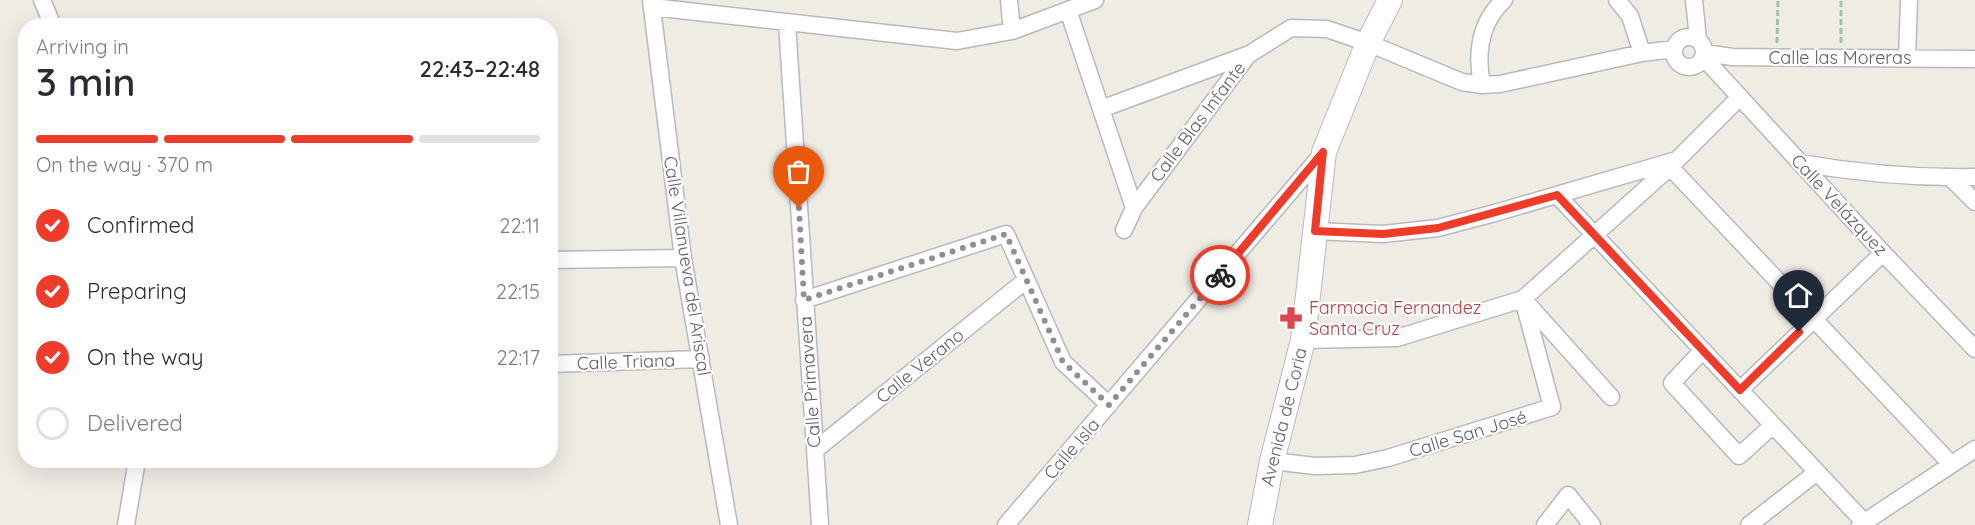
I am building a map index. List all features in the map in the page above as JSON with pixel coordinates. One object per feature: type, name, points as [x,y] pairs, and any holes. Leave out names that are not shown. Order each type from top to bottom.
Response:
[{"type":"main road","name":"Avenida de Coria","points":[[1260,525],[1272,461],[1303,340],[1323,152],[1368,43],[1390,0]]},
{"type":"street","points":[[42,0],[50,18]]},
{"type":"street","points":[[1009,0],[1012,31]]},
{"type":"street","points":[[651,3],[787,23],[957,41],[1012,31],[1095,0]]},
{"type":"street","points":[[1504,0],[1495,8],[1484,28],[1479,44],[1478,64],[1482,86],[1509,83],[1642,53],[1674,49]]},
{"type":"street","points":[[1617,0],[1630,16],[1642,53]]},
{"type":"street","points":[[1694,0],[1702,50],[1697,66],[1687,68],[1678,63],[1674,54],[1676,44],[1683,38],[1693,37],[1702,50]]},
{"type":"street","points":[[1907,58],[1910,0]]},
{"type":"street","name":"Calle Villanueva del Ariscal","points":[[651,3],[683,258],[729,525]]},
{"type":"street","name":"Calle Blas Infante","points":[[1068,10],[1134,208]]},
{"type":"street","name":"Calle Primavera","points":[[787,23],[820,525]]},
{"type":"street","name":"Calle Blas Infante","points":[[1124,230],[1134,208],[1248,55],[1291,28],[1327,29],[1368,43],[1462,82],[1482,86]]},
{"type":"street","name":"Calle las Moreras","points":[[1702,50],[1722,57],[1975,59]]},
{"type":"street","name":"Calle Velázquez","points":[[1702,50],[1740,97],[1800,163],[1975,349]]},
{"type":"street","points":[[1101,109],[1248,55]]},
{"type":"street","points":[[1303,340],[1397,338],[1523,299],[1674,163],[1740,97]]},
{"type":"street","name":"Calle Isla","points":[[1006,525],[1323,152]]},
{"type":"street","points":[[1315,231],[1383,234],[1438,228],[1674,163]]},
{"type":"street","points":[[1674,163],[1814,318],[1951,464]]},
{"type":"street","points":[[1800,163],[1834,169],[1951,178],[1975,177]]},
{"type":"street","points":[[1951,178],[1975,202]]},
{"type":"street","points":[[1557,195],[1862,523],[1975,449]]},
{"type":"street","points":[[804,300],[1006,234],[1063,362],[1109,405]]},
{"type":"street","points":[[1740,390],[1883,253]]},
{"type":"street","points":[[558,260],[683,258]]},
{"type":"street","name":"Calle Verano","points":[[815,450],[1025,281]]},
{"type":"street","points":[[1523,299],[1611,397]]},
{"type":"street","name":"Calle San José","points":[[1272,461],[1315,466],[1355,465],[1388,458],[1552,407],[1523,299]]},
{"type":"street","points":[[1703,350],[1672,383],[1739,456],[1773,425]]},
{"type":"street","name":"Calle Triana","points":[[558,364],[701,359]]},
{"type":"street","points":[[126,525],[136,468]]},
{"type":"street","points":[[1749,525],[1816,472]]},
{"type":"street","points":[[1545,525],[1568,495],[1592,525]]},
{"type":"path","points":[[1777,58],[1778,0]]},
{"type":"path","points":[[1840,58],[1841,0]]},
{"type":"way so far","points":[[799,208],[804,300],[1006,234],[1063,362],[1109,405],[1220,275]]},
{"type":"place","name":"Farmacia Fernandez Santa Cruz","points":[[1291,318]]},
{"type":"route","points":[[1220,275],[1323,152],[1315,231],[1383,234],[1438,228],[1557,195],[1740,390],[1799,332]]}]
